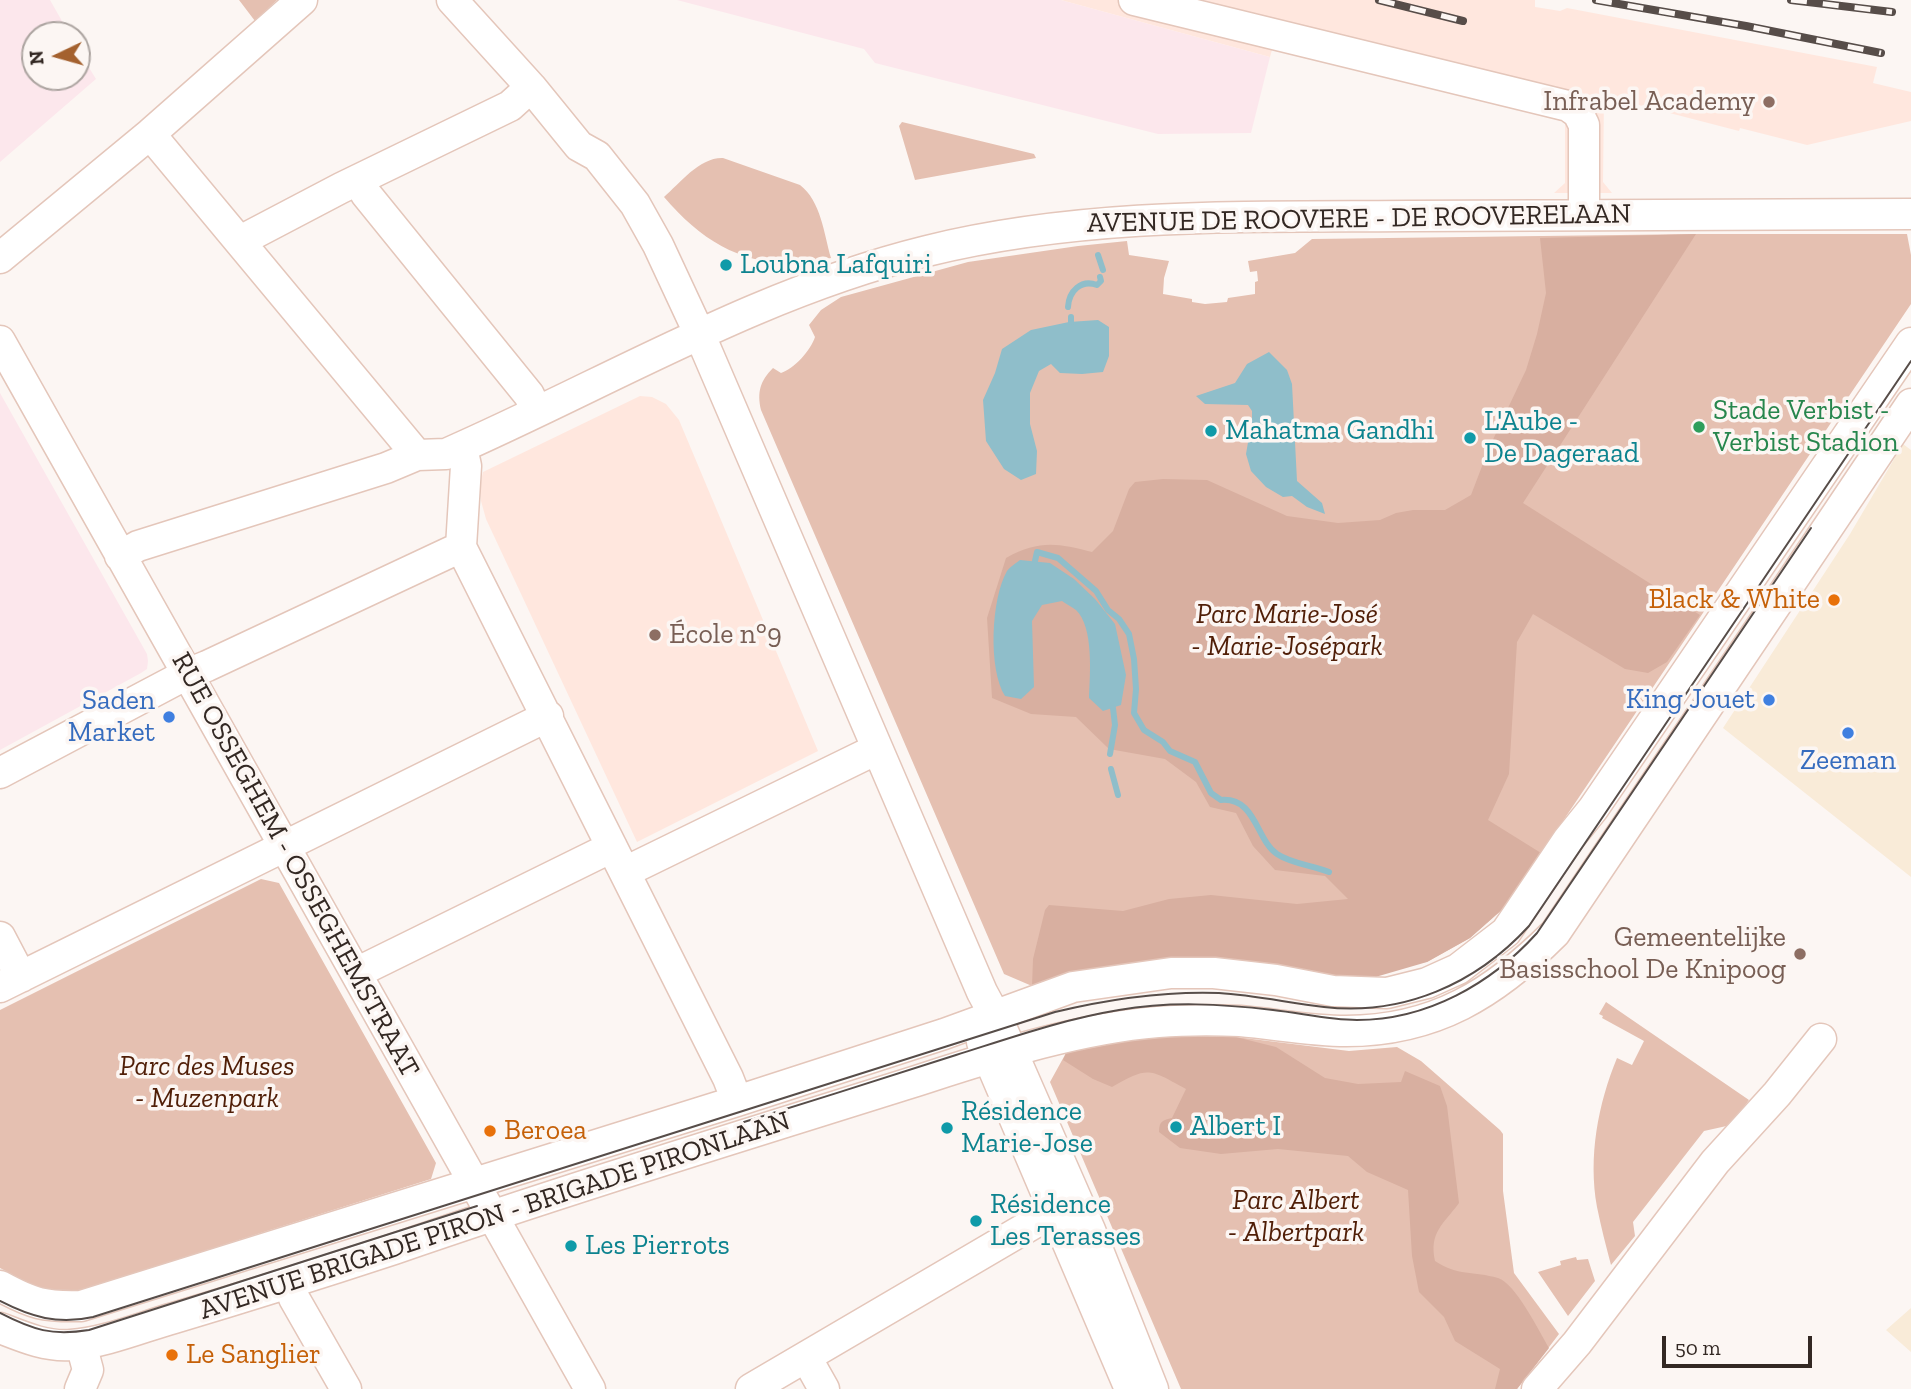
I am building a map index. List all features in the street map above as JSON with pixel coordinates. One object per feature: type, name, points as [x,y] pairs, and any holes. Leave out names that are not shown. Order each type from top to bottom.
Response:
[{"type":"street","points":[[0,258],[150,134],[302,0]]},
{"type":"street","points":[[452,0],[531,87],[579,146],[597,156],[635,204],[658,245],[691,337],[868,753],[1065,1205],[1153,1389]]},
{"type":"street","points":[[1134,0],[1568,106],[1578,113],[1584,125],[1584,215]]},
{"type":"street","points":[[240,241],[510,106],[531,87]]},
{"type":"street","points":[[150,134],[417,455]]},
{"type":"street","points":[[358,180],[366,194],[529,395],[536,411]]},
{"type":"street","name":"AVENUE DE ROOVERE - DE ROOVERELAAN","points":[[120,556],[138,546],[386,468],[417,455],[446,454],[691,337],[811,286],[961,243],[1072,224],[1210,218],[1911,214]]},
{"type":"street","name":"RUE OSSEGHEM - OSSEGHEMSTRAAT","points":[[0,341],[590,1389]]},
{"type":"street","name":"AVENUE BRIGADE PIRON - BRIGADE PIRONLAAN","points":[[0,1286],[21,1298],[47,1307],[80,1306],[737,1101],[1073,987],[1171,973],[1214,973],[1276,980],[1333,991],[1387,993],[1427,983],[1458,969],[1506,932],[1911,343]]},
{"type":"street","name":"AVENUE BRIGADE PIRON - BRIGADE PIRONLAAN","points":[[0,1328],[42,1344],[74,1345],[289,1284],[493,1215],[1000,1055],[1077,1035],[1158,1022],[1239,1021],[1344,1031],[1376,1030],[1447,1013],[1495,986],[1523,965],[1555,933],[1911,404]]},
{"type":"street","points":[[462,447],[466,466],[461,547],[731,1083],[737,1101]]},
{"type":"street","points":[[0,773],[187,674],[461,547]]},
{"type":"street","points":[[0,937],[11,982],[548,716]]},
{"type":"street","points":[[356,973],[868,753]]},
{"type":"street","points":[[1537,1389],[1577,1343],[1714,1162],[1777,1094],[1821,1039]]},
{"type":"street","points":[[751,1389],[1065,1205]]},
{"type":"street","points":[[1065,1205],[1130,1389]]},
{"type":"street","points":[[289,1284],[294,1298],[346,1389]]},
{"type":"street","points":[[47,1307],[89,1370],[80,1389]]},
{"type":"street","points":[[806,1357],[824,1389]]},
{"type":"shaded area","points":[[0,0],[50,0],[62,21],[21,21],[21,91],[82,91],[0,162]]},
{"type":"shaded area","points":[[677,0],[1061,0],[1270,57],[1251,133],[1158,134],[875,63],[864,49]]},
{"type":"shaded area","name":"Infrabel Academy","points":[[1061,0],[1535,0],[1535,7],[1560,11],[1567,8],[1877,67],[1873,83],[1911,92],[1911,121],[1807,145],[1740,128],[1739,131],[1604,96],[1603,182],[1612,193],[1554,193],[1565,183],[1565,115],[1275,39],[1270,57]]},
{"type":"shaded area","points":[[91,71],[96,79],[91,83]]},
{"type":"shaded area","points":[[0,393],[147,654],[148,661],[147,669],[141,673],[0,750]]},
{"type":"shaded area","name":"École n°9","points":[[640,396],[652,397],[666,404],[679,420],[818,751],[637,842],[486,519],[480,484],[483,472]]},
{"type":"shaded area","points":[[1903,444],[1911,450],[1911,877],[1723,728],[1850,534]]},
{"type":"shaded area","points":[[1911,1308],[1911,1352],[1886,1330]]},
{"type":"green space","points":[[239,0],[277,0],[255,21]]},
{"type":"green space","points":[[902,122],[1034,154],[1036,158],[915,180],[899,126]]},
{"type":"green space","points":[[723,158],[800,185],[817,209],[831,258],[781,263],[759,260],[718,244],[681,216],[664,197],[698,166]]},
{"type":"green space","points":[[1696,234],[1523,503],[1700,615],[1667,662],[1648,673],[1625,669],[1533,614],[1517,642],[1509,774],[1488,820],[1541,853],[1505,907],[1470,938],[1427,962],[1372,978],[1032,986],[1033,959],[1045,910],[1049,905],[1123,911],[1169,899],[1211,895],[1297,904],[1348,899],[1325,876],[1275,870],[1253,846],[1236,813],[1210,807],[1196,782],[1165,759],[1109,749],[1076,717],[1031,714],[992,698],[987,618],[1006,558],[1028,548],[1048,545],[1092,552],[1113,531],[1129,489],[1135,482],[1163,479],[1207,480],[1287,516],[1338,523],[1380,520],[1413,510],[1445,510],[1471,495],[1489,448],[1526,370],[1546,293],[1540,238]]},
{"type":"green space","name":"Parc Marie-José - Marie-Josépark","points":[[1907,234],[1911,255],[1911,304],[1505,907],[1470,938],[1427,962],[1032,986],[1004,974],[761,410],[759,398],[765,378],[773,368],[781,373],[786,371],[806,353],[815,337],[809,325],[821,310],[841,297],[968,262],[1127,241],[1129,255],[1169,261],[1163,294],[1205,304],[1227,302],[1228,298],[1255,294],[1257,271],[1250,272],[1248,261],[1295,253],[1312,239]]},
{"type":"green space","name":"Parc des Muses - Muzenpark","points":[[261,879],[279,883],[436,1163],[431,1179],[62,1296],[49,1294],[0,1268],[0,1010]]},
{"type":"green space","points":[[1606,1002],[1749,1100],[1731,1125],[1704,1131],[1633,1222],[1635,1236],[1611,1265],[1594,1188],[1596,1131],[1617,1058],[1632,1065],[1644,1041],[1602,1018],[1599,1014]]},
{"type":"green space","name":"Parc Albert - Albertpark","points":[[1179,1036],[1236,1037],[1349,1051],[1397,1047],[1421,1061],[1500,1130],[1503,1134],[1503,1191],[1514,1273],[1559,1334],[1517,1389],[1181,1389],[1050,1082],[1066,1053],[1127,1041]]},
{"type":"green space","points":[[1179,1036],[1236,1037],[1276,1047],[1325,1078],[1358,1084],[1401,1082],[1405,1071],[1440,1086],[1447,1106],[1459,1203],[1436,1236],[1435,1261],[1458,1271],[1498,1278],[1512,1289],[1526,1309],[1549,1348],[1517,1389],[1495,1389],[1500,1369],[1455,1341],[1444,1317],[1419,1292],[1412,1256],[1408,1190],[1367,1172],[1348,1156],[1278,1149],[1221,1154],[1180,1148],[1159,1132],[1159,1128],[1162,1122],[1172,1118],[1186,1089],[1164,1077],[1149,1073],[1134,1076],[1112,1087],[1093,1079],[1063,1060],[1066,1053],[1127,1041]]},
{"type":"green space","points":[[1576,1257],[1577,1260],[1588,1259],[1595,1281],[1568,1316],[1538,1272],[1561,1265],[1560,1261]]},
{"type":"water","points":[[1098,320],[1109,327],[1109,356],[1103,372],[1060,373],[1051,364],[1039,371],[1030,393],[1030,424],[1037,451],[1036,474],[1021,480],[1004,469],[986,441],[983,400],[1002,349],[1031,330],[1069,322]]},
{"type":"water","points":[[1269,352],[1287,370],[1292,384],[1297,481],[1322,503],[1325,514],[1307,507],[1292,496],[1283,497],[1266,487],[1251,471],[1246,454],[1252,419],[1252,411],[1248,405],[1205,404],[1196,396],[1235,383],[1247,364]]},
{"type":"water","points":[[1020,560],[1050,563],[1074,579],[1115,624],[1126,675],[1121,705],[1103,711],[1089,698],[1090,652],[1086,628],[1076,610],[1062,601],[1042,605],[1032,621],[1034,687],[1021,699],[1005,696],[996,669],[995,616],[1007,571]]},
{"type":"waterway","points":[[1098,255],[1103,270]]},
{"type":"waterway","points":[[1068,307],[1073,291],[1081,285],[1097,285],[1101,281],[1100,277]]},
{"type":"waterway","points":[[1071,317],[1071,322]]},
{"type":"waterway","points":[[1035,561],[1037,552],[1058,558],[1096,591],[1129,634],[1136,689],[1134,713],[1144,730],[1163,742],[1170,751],[1195,762],[1211,793],[1221,800],[1242,805],[1270,848],[1277,854],[1329,872]]},
{"type":"waterway","points":[[1110,754],[1115,725],[1113,708]]},
{"type":"waterway","points":[[1111,769],[1118,795]]},
{"type":"tram line","points":[[0,1301],[56,1320],[93,1317],[1075,1007],[1136,997],[1198,993],[1232,994],[1324,1007],[1353,1008],[1410,1001],[1436,992],[1486,964],[1529,926],[1911,361]]},
{"type":"tram line","points":[[744,1122],[1037,1030],[1119,1010],[1157,1005],[1215,1005],[1357,1020],[1408,1014],[1456,996],[1499,968],[1537,933],[1811,528]]},
{"type":"tram line","points":[[0,1313],[23,1324],[53,1332],[89,1330],[477,1206]]},
{"type":"railway","points":[[1379,0],[1463,21]]},
{"type":"railway","points":[[1596,0],[1881,53]]},
{"type":"railway","points":[[1791,0],[1892,12]]},
{"type":"place","name":"Infrabel Academy","points":[[1769,102]]},
{"type":"place","name":"Loubna Lafquiri","points":[[726,265]]},
{"type":"place","name":"Stade Verbist - Verbist Stadion","points":[[1699,427]]},
{"type":"place","name":"Mahatma Gandhi","points":[[1211,431]]},
{"type":"place","name":"L'Aube - De Dageraad","points":[[1470,438]]},
{"type":"place","name":"Black & White","points":[[1834,600]]},
{"type":"place","name":"École n°9","points":[[655,635]]},
{"type":"place","name":"King Jouet","points":[[1769,700]]},
{"type":"place","name":"Saden Market","points":[[169,717]]},
{"type":"place","name":"Zeeman","points":[[1848,733]]},
{"type":"place","name":"Gemeentelijke Basisschool De Knipoog","points":[[1800,954]]},
{"type":"place","name":"Albert I","points":[[1176,1127]]},
{"type":"place","name":"Résidence Marie-Jose","points":[[947,1128]]},
{"type":"place","name":"Beroea","points":[[490,1131]]},
{"type":"place","name":"Résidence Les Terasses","points":[[976,1221]]},
{"type":"place","name":"Les Pierrots","points":[[571,1246]]},
{"type":"place","name":"Le Sanglier","points":[[172,1355]]}]
